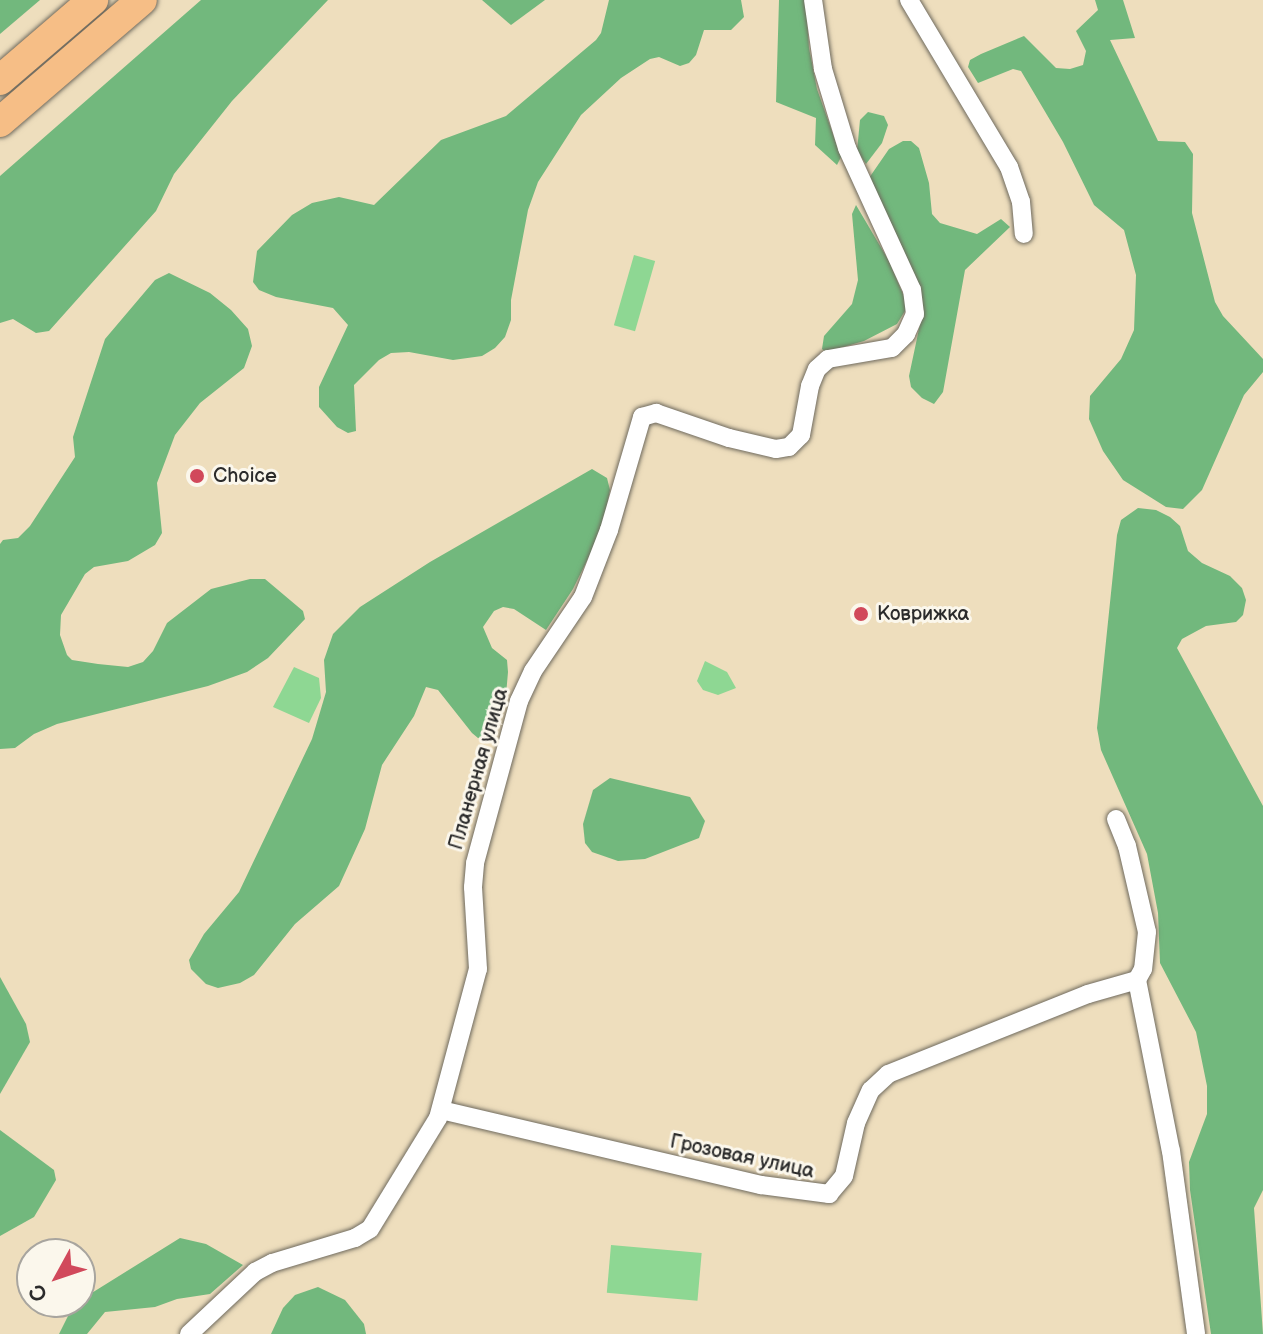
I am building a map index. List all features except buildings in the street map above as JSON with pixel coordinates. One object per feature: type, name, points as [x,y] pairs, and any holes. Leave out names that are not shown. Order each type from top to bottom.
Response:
[{"type":"highway","points":[[0,80],[93,0]]},
{"type":"highway","points":[[0,122],[142,0]]},
{"type":"street","name":"Планерная улица","points":[[189,1334],[255,1272],[272,1263],[355,1238],[370,1229],[441,1110],[478,969],[473,887],[475,863],[519,701],[533,671],[583,597],[609,530],[642,417],[656,413],[729,438],[776,449],[789,447],[801,435],[810,386],[817,369],[828,359],[892,348],[906,334],[915,314],[912,290],[847,148],[823,69],[813,0]]},
{"type":"street","points":[[909,0],[1009,167],[1021,202],[1024,234]]},
{"type":"street","points":[[1116,819],[1127,846],[1147,932],[1143,969],[1137,980],[1171,1151],[1196,1334]]},
{"type":"street","name":"Грозовая улица","points":[[441,1110],[761,1185],[829,1194],[844,1176],[856,1123],[871,1090],[888,1074],[1088,994],[1137,980]]},
{"type":"green space","points":[[0,0],[40,0],[0,34]]},
{"type":"green space","points":[[201,0],[328,0],[232,101],[174,174],[156,211],[49,331],[36,333],[13,319],[0,323],[0,176]]},
{"type":"green space","points":[[482,0],[545,0],[511,25]]},
{"type":"green space","points":[[609,0],[741,0],[744,17],[731,30],[704,30],[696,55],[689,63],[680,66],[659,57],[650,59],[621,78],[581,115],[538,182],[528,210],[511,300],[511,320],[505,337],[495,348],[482,356],[453,360],[409,352],[391,353],[379,360],[354,385],[356,431],[348,433],[337,427],[319,407],[319,387],[348,325],[333,308],[276,297],[259,290],[253,282],[257,251],[292,215],[312,203],[339,197],[374,205],[441,140],[506,116],[596,40],[601,33]]},
{"type":"green space","points":[[779,0],[806,0],[809,48],[817,89],[841,157],[837,165],[815,145],[816,118],[776,102]]},
{"type":"green space","points":[[1095,0],[1123,0],[1135,38],[1110,40],[1158,141],[1185,142],[1193,154],[1192,213],[1215,302],[1223,316],[1263,359],[1263,372],[1244,395],[1202,490],[1183,509],[1166,507],[1123,480],[1103,451],[1089,419],[1090,396],[1121,359],[1134,330],[1136,275],[1124,230],[1094,205],[1063,142],[1021,71],[1013,69],[978,83],[968,67],[970,60],[1024,36],[1056,68],[1070,69],[1083,65],[1086,51],[1076,31],[1098,10]]},
{"type":"green space","points":[[868,112],[884,116],[888,125],[882,143],[866,164],[857,151],[860,120]]},
{"type":"green space","points":[[903,141],[911,141],[919,148],[929,183],[932,214],[940,223],[977,234],[1001,219],[1010,227],[965,270],[943,392],[934,404],[911,387],[909,376],[923,310],[869,178],[889,149]]},
{"type":"green space","points":[[856,205],[889,261],[908,306],[897,324],[864,341],[826,352],[822,349],[824,336],[852,304],[858,280],[852,214]]},
{"type":"green space","points":[[634,255],[655,261],[635,331],[614,325]]},
{"type":"green space","points":[[169,273],[210,293],[231,310],[248,329],[252,346],[244,368],[200,403],[175,435],[157,483],[162,533],[155,545],[128,561],[94,567],[85,574],[61,615],[60,635],[67,655],[72,660],[128,667],[143,662],[153,651],[167,623],[211,589],[250,579],[265,579],[303,611],[305,619],[268,658],[247,672],[208,686],[57,724],[34,734],[15,748],[0,749],[0,544],[3,540],[18,538],[30,526],[75,457],[73,437],[105,339],[155,280]]},
{"type":"green space","points":[[592,469],[607,478],[610,490],[603,528],[573,589],[546,630],[514,609],[503,607],[494,611],[483,627],[492,648],[507,660],[508,672],[506,695],[485,736],[478,738],[438,690],[426,687],[414,716],[382,765],[365,829],[339,886],[295,924],[254,975],[240,983],[218,988],[206,984],[191,969],[189,960],[204,934],[239,892],[312,739],[326,692],[324,660],[333,634],[360,607],[430,562]]},
{"type":"green space","points":[[1138,508],[1156,510],[1170,517],[1180,526],[1188,551],[1202,563],[1230,576],[1242,588],[1246,600],[1243,615],[1236,622],[1206,626],[1182,639],[1177,648],[1263,806],[1263,1190],[1254,1208],[1263,1334],[1211,1334],[1190,1190],[1189,1162],[1207,1114],[1207,1086],[1196,1032],[1160,963],[1158,913],[1147,854],[1101,750],[1097,728],[1117,535],[1121,520]]},
{"type":"green space","points":[[705,661],[727,672],[736,688],[718,695],[703,690],[697,681]]},
{"type":"green space","points":[[294,667],[319,678],[321,698],[309,723],[273,707]]},
{"type":"green space","points":[[610,778],[690,797],[705,821],[699,838],[645,859],[618,861],[592,852],[585,843],[583,824],[593,790]]},
{"type":"green space","points":[[0,977],[26,1024],[30,1042],[0,1094]]},
{"type":"green space","points":[[0,1130],[54,1170],[56,1180],[34,1217],[0,1236]]},
{"type":"green space","points":[[180,1238],[206,1244],[243,1265],[210,1294],[177,1299],[155,1307],[105,1312],[87,1334],[59,1334],[67,1318],[96,1318],[96,1290]]},
{"type":"green space","points":[[611,1245],[702,1253],[697,1301],[607,1293]]},
{"type":"green space","points":[[318,1287],[345,1300],[364,1324],[366,1334],[271,1334],[283,1308],[295,1295]]},
{"type":"place","name":"Choice","points":[[197,476]]},
{"type":"place","name":"Коврижка","points":[[861,614]]}]
